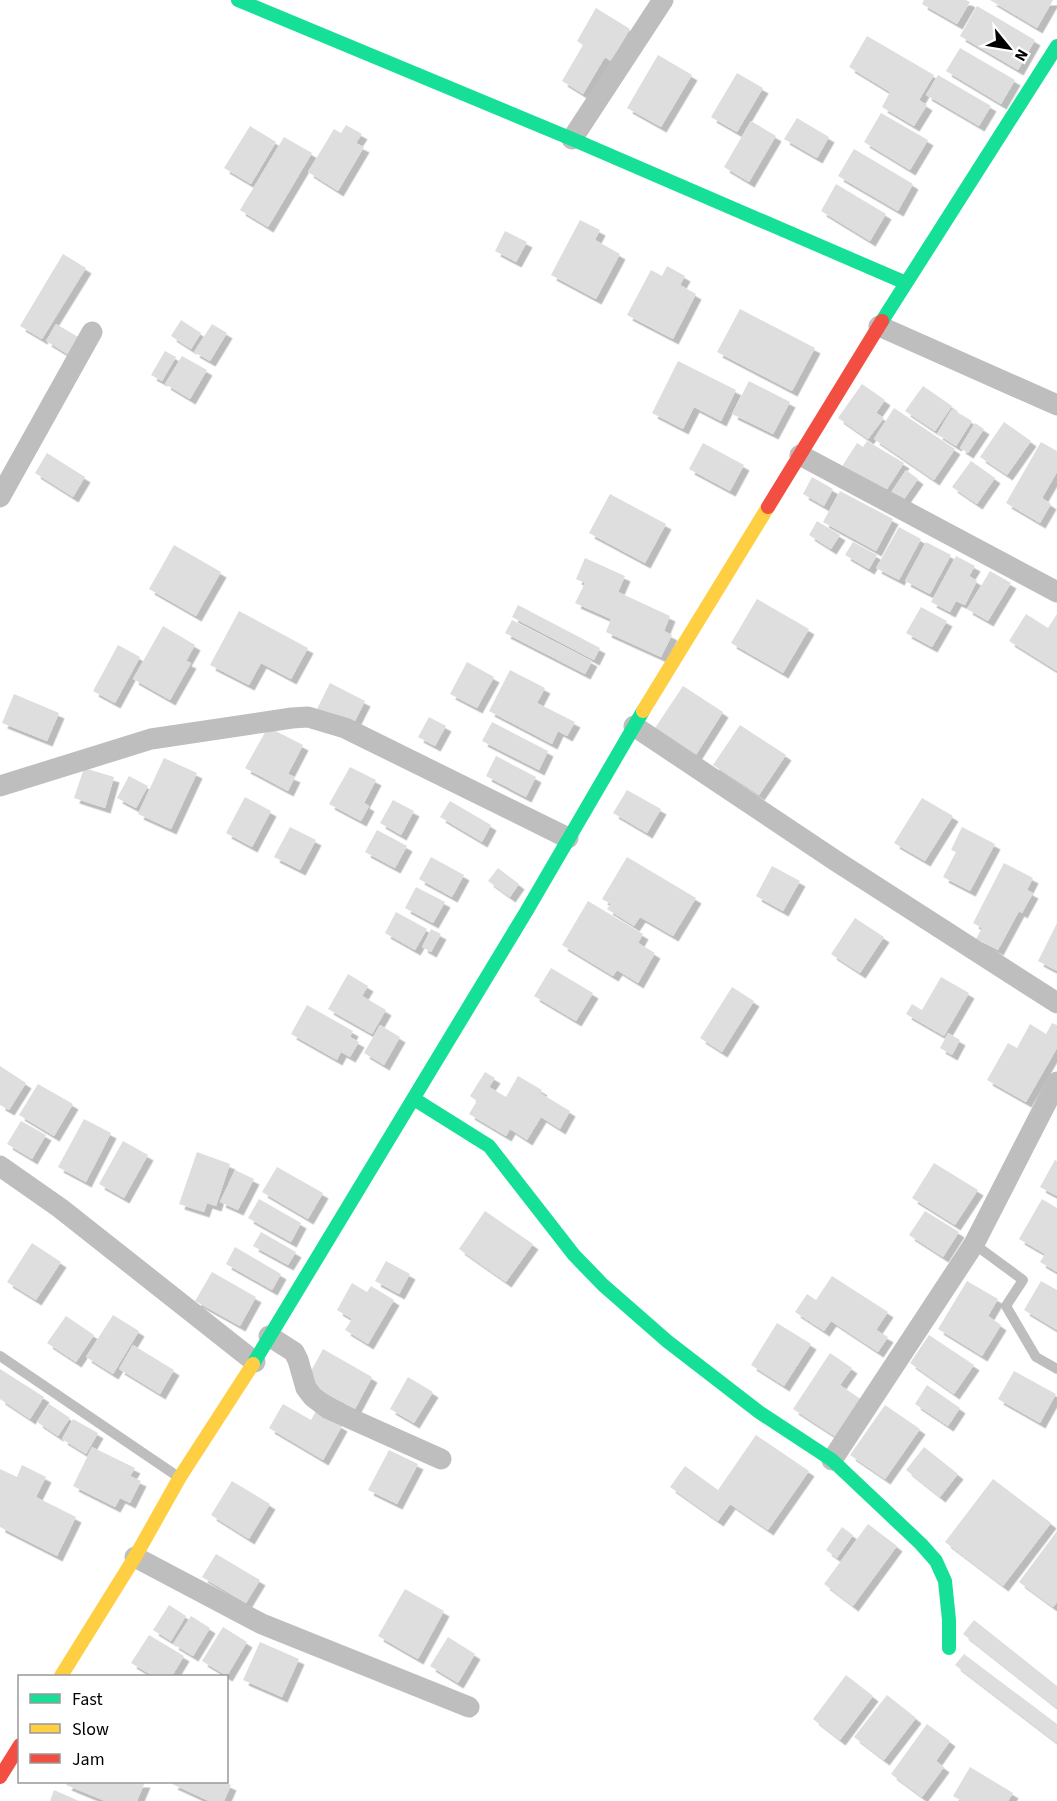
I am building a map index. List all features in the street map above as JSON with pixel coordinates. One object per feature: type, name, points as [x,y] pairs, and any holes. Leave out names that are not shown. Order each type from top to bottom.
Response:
[{"type":"street","points":[[238,0],[572,139],[906,283]]},
{"type":"street","points":[[572,139],[663,0]]},
{"type":"street","points":[[62,1675],[135,1557],[180,1477],[255,1362],[414,1099],[568,838],[640,730],[879,326],[1057,46]]},
{"type":"street","points":[[879,326],[1057,405]]},
{"type":"street","points":[[0,498],[92,332]]},
{"type":"street","points":[[801,455],[1057,592]]},
{"type":"street","points":[[0,786],[151,739],[308,717],[345,728],[568,838]]},
{"type":"street","points":[[640,730],[836,861],[1057,1003]]},
{"type":"street","points":[[832,1460],[974,1244],[1057,1082]]},
{"type":"street","points":[[414,1099],[489,1146],[574,1255],[603,1285],[667,1341],[759,1412],[832,1460],[921,1544],[936,1561],[945,1581],[949,1648]]},
{"type":"street","points":[[0,1166],[60,1208],[255,1362]]},
{"type":"street","points":[[269,1336],[294,1352],[306,1388],[313,1397],[328,1408],[441,1459]]},
{"type":"street","points":[[135,1557],[262,1623],[469,1707]]},
{"type":"street","points":[[0,1777],[18,1748]]},
{"type":"lane","points":[[974,1244],[1023,1280],[1006,1306],[1036,1357],[1057,1370]]},
{"type":"lane","points":[[0,1356],[180,1477]]},
{"type":"building","points":[[924,0],[966,0],[970,2],[957,24],[922,4]]},
{"type":"building","points":[[990,0],[1053,0],[1037,28]]},
{"type":"building","points":[[977,6],[1035,40],[1018,70],[960,36]]},
{"type":"building","points":[[596,8],[630,29],[611,61],[605,57],[583,94],[562,81],[583,45],[577,41]]},
{"type":"building","points":[[867,36],[934,75],[919,100],[927,105],[914,126],[882,107],[890,92],[849,67]]},
{"type":"building","points":[[960,48],[1015,80],[1001,104],[946,71]]},
{"type":"building","points":[[658,55],[692,75],[661,127],[627,108]]},
{"type":"building","points":[[737,73],[763,88],[737,132],[711,117]]},
{"type":"building","points":[[938,75],[991,106],[979,126],[926,95]]},
{"type":"building","points":[[881,113],[928,140],[910,170],[864,142]]},
{"type":"building","points":[[797,118],[829,137],[817,158],[784,139]]},
{"type":"building","points":[[751,121],[776,136],[749,182],[724,167]]},
{"type":"building","points":[[346,125],[362,134],[356,143],[364,147],[338,191],[308,172],[334,129],[341,133]]},
{"type":"building","points":[[250,126],[276,142],[251,184],[224,168]]},
{"type":"building","points":[[284,137],[312,153],[268,227],[240,210]]},
{"type":"building","points":[[854,149],[913,184],[898,211],[838,176]]},
{"type":"building","points":[[836,184],[886,214],[870,241],[821,211]]},
{"type":"building","points":[[580,220],[600,230],[595,240],[620,254],[596,299],[551,275]]},
{"type":"building","points":[[505,231],[527,242],[516,262],[495,251]]},
{"type":"building","points":[[63,254],[86,268],[42,339],[20,326]]},
{"type":"building","points":[[667,266],[685,276],[680,285],[696,294],[673,339],[627,315],[651,270],[662,276]]},
{"type":"building","points":[[740,309],[815,348],[792,391],[717,352]]},
{"type":"building","points":[[181,320],[201,333],[191,349],[171,336]]},
{"type":"building","points":[[56,324],[80,338],[69,355],[46,341]]},
{"type":"building","points":[[212,324],[227,333],[210,361],[194,352]]},
{"type":"building","points":[[165,351],[176,357],[162,381],[151,375]]},
{"type":"building","points":[[182,356],[207,370],[190,399],[165,384]]},
{"type":"building","points":[[678,361],[736,390],[721,421],[694,407],[683,429],[652,413]]},
{"type":"building","points":[[749,381],[790,402],[773,434],[732,414]]},
{"type":"building","points":[[862,384],[885,400],[876,413],[884,418],[868,439],[838,418]]},
{"type":"building","points":[[923,386],[952,406],[935,431],[905,411]]},
{"type":"building","points":[[894,408],[955,449],[934,480],[874,439]]},
{"type":"building","points":[[952,409],[972,421],[956,446],[937,434]]},
{"type":"building","points":[[1004,422],[1031,441],[1007,475],[980,457]]},
{"type":"building","points":[[975,423],[984,429],[968,453],[960,448]]},
{"type":"building","points":[[867,441],[904,463],[883,495],[841,468],[857,443],[863,447]]},
{"type":"building","points":[[1041,442],[1057,451],[1057,472],[1042,498],[1051,504],[1040,523],[1006,503]]},
{"type":"building","points":[[703,443],[744,465],[730,491],[689,469]]},
{"type":"building","points":[[47,453],[85,477],[73,497],[35,473]]},
{"type":"building","points":[[971,461],[995,478],[977,504],[952,487]]},
{"type":"building","points":[[906,470],[918,479],[902,502],[890,494]]},
{"type":"building","points":[[812,477],[833,489],[824,506],[803,494]]},
{"type":"building","points":[[840,491],[893,519],[876,551],[823,522]]},
{"type":"building","points":[[610,494],[666,524],[645,563],[589,533]]},
{"type":"building","points":[[817,521],[840,535],[831,549],[809,535]]},
{"type":"building","points":[[899,527],[921,539],[899,580],[876,568]]},
{"type":"building","points":[[853,542],[877,555],[869,569],[845,555]]},
{"type":"building","points":[[926,542],[951,555],[930,594],[905,581]]},
{"type":"building","points":[[174,545],[221,572],[196,616],[149,589]]},
{"type":"building","points":[[956,556],[975,566],[969,576],[977,581],[965,605],[956,601],[950,612],[931,602]]},
{"type":"building","points":[[585,558],[625,576],[618,592],[670,616],[664,631],[672,635],[661,657],[606,632],[611,619],[575,603],[585,583],[576,579]]},
{"type":"building","points":[[990,571],[1011,583],[988,621],[967,609]]},
{"type":"building","points":[[757,599],[809,629],[783,673],[731,643]]},
{"type":"building","points":[[518,605],[600,648],[594,660],[512,617]]},
{"type":"building","points":[[921,607],[947,621],[932,647],[906,633]]},
{"type":"building","points":[[239,611],[308,648],[291,679],[261,663],[249,685],[210,665]]},
{"type":"building","points":[[1026,614],[1048,628],[1057,614],[1057,671],[1009,641]]},
{"type":"building","points":[[512,620],[592,661],[585,674],[505,633]]},
{"type":"building","points":[[163,626],[195,645],[186,661],[191,663],[170,700],[133,679]]},
{"type":"building","points":[[118,645],[140,657],[115,703],[93,691]]},
{"type":"building","points":[[467,662],[494,677],[477,708],[450,694]]},
{"type":"building","points":[[510,670],[545,688],[537,703],[575,722],[567,736],[558,731],[552,744],[489,711]]},
{"type":"building","points":[[330,683],[365,701],[352,727],[317,709]]},
{"type":"building","points":[[683,686],[723,712],[694,758],[653,731]]},
{"type":"building","points":[[14,694],[59,713],[47,741],[2,723]]},
{"type":"building","points":[[429,717],[446,726],[435,746],[418,737]]},
{"type":"building","points":[[492,722],[548,751],[539,770],[482,741]]},
{"type":"building","points":[[740,725],[786,755],[759,795],[713,765]]},
{"type":"building","points":[[268,727],[303,745],[288,774],[295,777],[288,791],[245,768]]},
{"type":"building","points":[[496,756],[536,777],[526,797],[486,776]]},
{"type":"building","points":[[164,758],[197,773],[171,829],[138,814]]},
{"type":"building","points":[[350,767],[376,780],[364,803],[369,806],[361,821],[329,804]]},
{"type":"building","points":[[84,768],[114,777],[105,808],[74,798]]},
{"type":"building","points":[[129,776],[148,786],[136,808],[117,798]]},
{"type":"building","points":[[627,790],[661,809],[647,833],[613,813]]},
{"type":"building","points":[[245,797],[271,811],[252,847],[226,833]]},
{"type":"building","points":[[922,798],[953,816],[925,861],[894,843]]},
{"type":"building","points":[[393,800],[414,811],[401,835],[380,823]]},
{"type":"building","points":[[450,801],[491,825],[482,842],[440,817]]},
{"type":"building","points":[[290,827],[316,840],[300,870],[274,857]]},
{"type":"building","points":[[962,827],[995,844],[970,891],[943,877],[956,852],[951,850]]},
{"type":"building","points":[[377,830],[407,846],[395,868],[365,852]]},
{"type":"building","points":[[431,857],[464,875],[452,897],[419,879]]},
{"type":"building","points":[[627,857],[696,898],[673,936],[640,917],[634,926],[607,909],[611,904],[602,899]]},
{"type":"building","points":[[1004,863],[1033,878],[1027,890],[1033,893],[1022,913],[1019,911],[998,950],[976,939],[982,928],[973,923]]},
{"type":"building","points":[[772,866],[800,881],[783,911],[756,896]]},
{"type":"building","points":[[498,868],[519,884],[510,897],[488,881]]},
{"type":"building","points":[[416,887],[445,902],[433,923],[405,908]]},
{"type":"building","points":[[588,901],[643,934],[638,943],[655,953],[638,983],[617,970],[613,976],[562,945]]},
{"type":"building","points":[[396,912],[427,929],[415,950],[385,933]]},
{"type":"building","points":[[855,918],[884,937],[860,973],[831,954]]},
{"type":"building","points":[[1057,923],[1057,971],[1038,961]]},
{"type":"building","points":[[431,929],[441,934],[431,952],[422,947]]},
{"type":"building","points":[[551,968],[593,993],[576,1021],[534,996]]},
{"type":"building","points":[[348,974],[368,986],[362,996],[386,1010],[372,1034],[328,1009]]},
{"type":"building","points":[[941,977],[969,993],[944,1036],[906,1014],[912,1004],[922,1010]]},
{"type":"building","points":[[732,987],[754,1001],[722,1052],[700,1038]]},
{"type":"building","points":[[307,1005],[353,1031],[350,1037],[359,1042],[350,1057],[341,1052],[337,1060],[291,1034]]},
{"type":"building","points":[[1052,1023],[1057,1025],[1057,1048],[1026,1102],[987,1080],[1008,1043],[1017,1048],[1030,1024],[1046,1034]]},
{"type":"building","points":[[380,1025],[400,1037],[384,1065],[364,1053]]},
{"type":"building","points":[[948,1033],[960,1040],[952,1055],[940,1048]]},
{"type":"building","points":[[0,1066],[26,1083],[9,1110],[0,1105]]},
{"type":"building","points":[[485,1072],[495,1078],[489,1087],[506,1097],[518,1076],[542,1090],[540,1093],[570,1111],[560,1129],[541,1117],[527,1140],[510,1129],[506,1136],[469,1114],[477,1101],[470,1096]]},
{"type":"building","points":[[38,1084],[73,1104],[54,1136],[19,1115]]},
{"type":"building","points":[[84,1119],[111,1133],[86,1182],[58,1167]]},
{"type":"building","points":[[21,1121],[46,1135],[32,1159],[7,1144]]},
{"type":"building","points":[[123,1141],[148,1155],[124,1198],[99,1184]]},
{"type":"building","points":[[197,1152],[230,1164],[216,1206],[207,1203],[204,1212],[179,1204]]},
{"type":"building","points":[[1055,1160],[1057,1161],[1057,1196],[1040,1187]]},
{"type":"building","points":[[934,1163],[978,1190],[955,1225],[912,1198]]},
{"type":"building","points":[[277,1167],[323,1193],[308,1219],[262,1192]]},
{"type":"building","points":[[235,1170],[254,1179],[238,1210],[220,1202]]},
{"type":"building","points":[[259,1199],[301,1223],[291,1242],[248,1218]]},
{"type":"building","points":[[1042,1199],[1057,1208],[1057,1272],[1040,1262],[1045,1254],[1019,1239]]},
{"type":"building","points":[[485,1211],[533,1244],[506,1282],[459,1249]]},
{"type":"building","points":[[925,1211],[959,1232],[943,1257],[909,1235]]},
{"type":"building","points":[[261,1232],[296,1252],[288,1265],[253,1246]]},
{"type":"building","points":[[32,1243],[61,1262],[36,1300],[7,1282]]},
{"type":"building","points":[[235,1247],[281,1274],[272,1290],[226,1264]]},
{"type":"building","points":[[386,1261],[410,1274],[399,1294],[375,1281]]},
{"type":"building","points":[[212,1272],[256,1297],[240,1326],[195,1301]]},
{"type":"building","points":[[832,1276],[888,1312],[876,1330],[888,1337],[878,1352],[831,1321],[824,1331],[795,1312],[807,1294],[816,1300]]},
{"type":"building","points":[[967,1281],[998,1299],[988,1316],[1001,1325],[982,1356],[938,1329]]},
{"type":"building","points":[[1041,1281],[1057,1290],[1057,1330],[1024,1310]]},
{"type":"building","points":[[352,1283],[367,1292],[371,1286],[394,1300],[368,1344],[345,1330],[352,1319],[337,1310]]},
{"type":"building","points":[[113,1315],[139,1331],[113,1374],[86,1357]]},
{"type":"building","points":[[66,1316],[94,1335],[76,1362],[47,1343]]},
{"type":"building","points":[[777,1323],[811,1344],[784,1386],[751,1365]]},
{"type":"building","points":[[929,1335],[974,1365],[954,1394],[910,1363]]},
{"type":"building","points":[[133,1345],[174,1370],[160,1394],[119,1369]]},
{"type":"building","points":[[323,1349],[372,1377],[355,1409],[305,1382]]},
{"type":"building","points":[[830,1353],[852,1368],[840,1385],[862,1400],[836,1437],[793,1409]]},
{"type":"building","points":[[0,1369],[44,1397],[30,1419],[0,1399]]},
{"type":"building","points":[[1014,1371],[1056,1394],[1040,1423],[998,1399]]},
{"type":"building","points":[[408,1377],[433,1392],[414,1423],[390,1409]]},
{"type":"building","points":[[927,1385],[960,1408],[948,1426],[915,1404]]},
{"type":"building","points":[[49,1404],[70,1418],[58,1436],[37,1422]]},
{"type":"building","points":[[283,1404],[311,1420],[316,1411],[342,1426],[323,1460],[269,1428]]},
{"type":"building","points":[[885,1405],[920,1429],[885,1479],[850,1455]]},
{"type":"building","points":[[73,1419],[98,1433],[86,1454],[62,1439]]},
{"type":"building","points":[[756,1435],[809,1471],[768,1530],[730,1504],[718,1521],[670,1487],[685,1466],[718,1490]]},
{"type":"building","points":[[92,1447],[135,1468],[130,1476],[141,1481],[130,1503],[120,1498],[115,1507],[73,1486]]},
{"type":"building","points":[[924,1447],[958,1474],[940,1497],[906,1470]]},
{"type":"building","points":[[389,1450],[418,1464],[397,1504],[368,1490]]},
{"type":"building","points":[[22,1465],[46,1477],[36,1497],[76,1517],[57,1556],[0,1527],[0,1469],[17,1477]]},
{"type":"building","points":[[993,1479],[1051,1523],[1003,1586],[945,1542]]},
{"type":"building","points":[[232,1481],[270,1504],[249,1539],[211,1515]]},
{"type":"building","points":[[868,1524],[897,1546],[853,1606],[824,1584]]},
{"type":"building","points":[[842,1527],[853,1535],[837,1558],[826,1550]]},
{"type":"building","points":[[1057,1531],[1057,1602],[1053,1607],[1019,1582]]},
{"type":"building","points":[[216,1554],[260,1580],[246,1603],[202,1577]]},
{"type":"building","points":[[405,1589],[444,1611],[418,1659],[378,1636]]},
{"type":"building","points":[[169,1605],[186,1616],[171,1641],[153,1630]]},
{"type":"building","points":[[191,1616],[210,1628],[193,1656],[173,1644]]},
{"type":"building","points":[[974,1620],[1057,1686],[1057,1708],[963,1634]]},
{"type":"building","points":[[223,1627],[247,1642],[228,1675],[202,1661]]},
{"type":"building","points":[[149,1635],[184,1656],[173,1675],[151,1675],[131,1663]]},
{"type":"building","points":[[448,1637],[475,1654],[458,1683],[430,1666]]},
{"type":"building","points":[[260,1642],[299,1659],[282,1697],[243,1680]]},
{"type":"building","points":[[964,1654],[1057,1724],[1057,1743],[955,1665]]},
{"type":"building","points":[[846,1675],[873,1696],[840,1740],[813,1719]]},
{"type":"building","points":[[887,1695],[916,1718],[884,1760],[854,1737]]},
{"type":"building","points":[[927,1724],[950,1741],[936,1761],[944,1767],[922,1797],[891,1774]]},
{"type":"building","points":[[970,1767],[1013,1793],[1008,1801],[962,1801],[953,1796]]},
{"type":"building","points":[[67,1783],[145,1783],[137,1801],[105,1801],[66,1785]]},
{"type":"building","points":[[226,1783],[231,1785],[224,1801],[209,1801],[172,1784]]},
{"type":"building","points":[[54,1790],[79,1801],[50,1801]]},
{"type":"traffic: fast","points":[[238,0],[572,139],[906,283]]},
{"type":"traffic: fast","points":[[882,321],[1057,46]]},
{"type":"traffic: fast","points":[[253,1364],[526,912],[643,711]]},
{"type":"traffic: fast","points":[[414,1099],[489,1146],[574,1255],[603,1285],[667,1341],[759,1412],[832,1460],[921,1544],[936,1561],[945,1581],[949,1648]]},
{"type":"traffic: slow","points":[[643,711],[768,507]]},
{"type":"traffic: slow","points":[[62,1675],[135,1557],[180,1477],[253,1364]]},
{"type":"traffic: jam","points":[[768,507],[882,321]]},
{"type":"traffic: jam","points":[[0,1777],[18,1748]]}]
